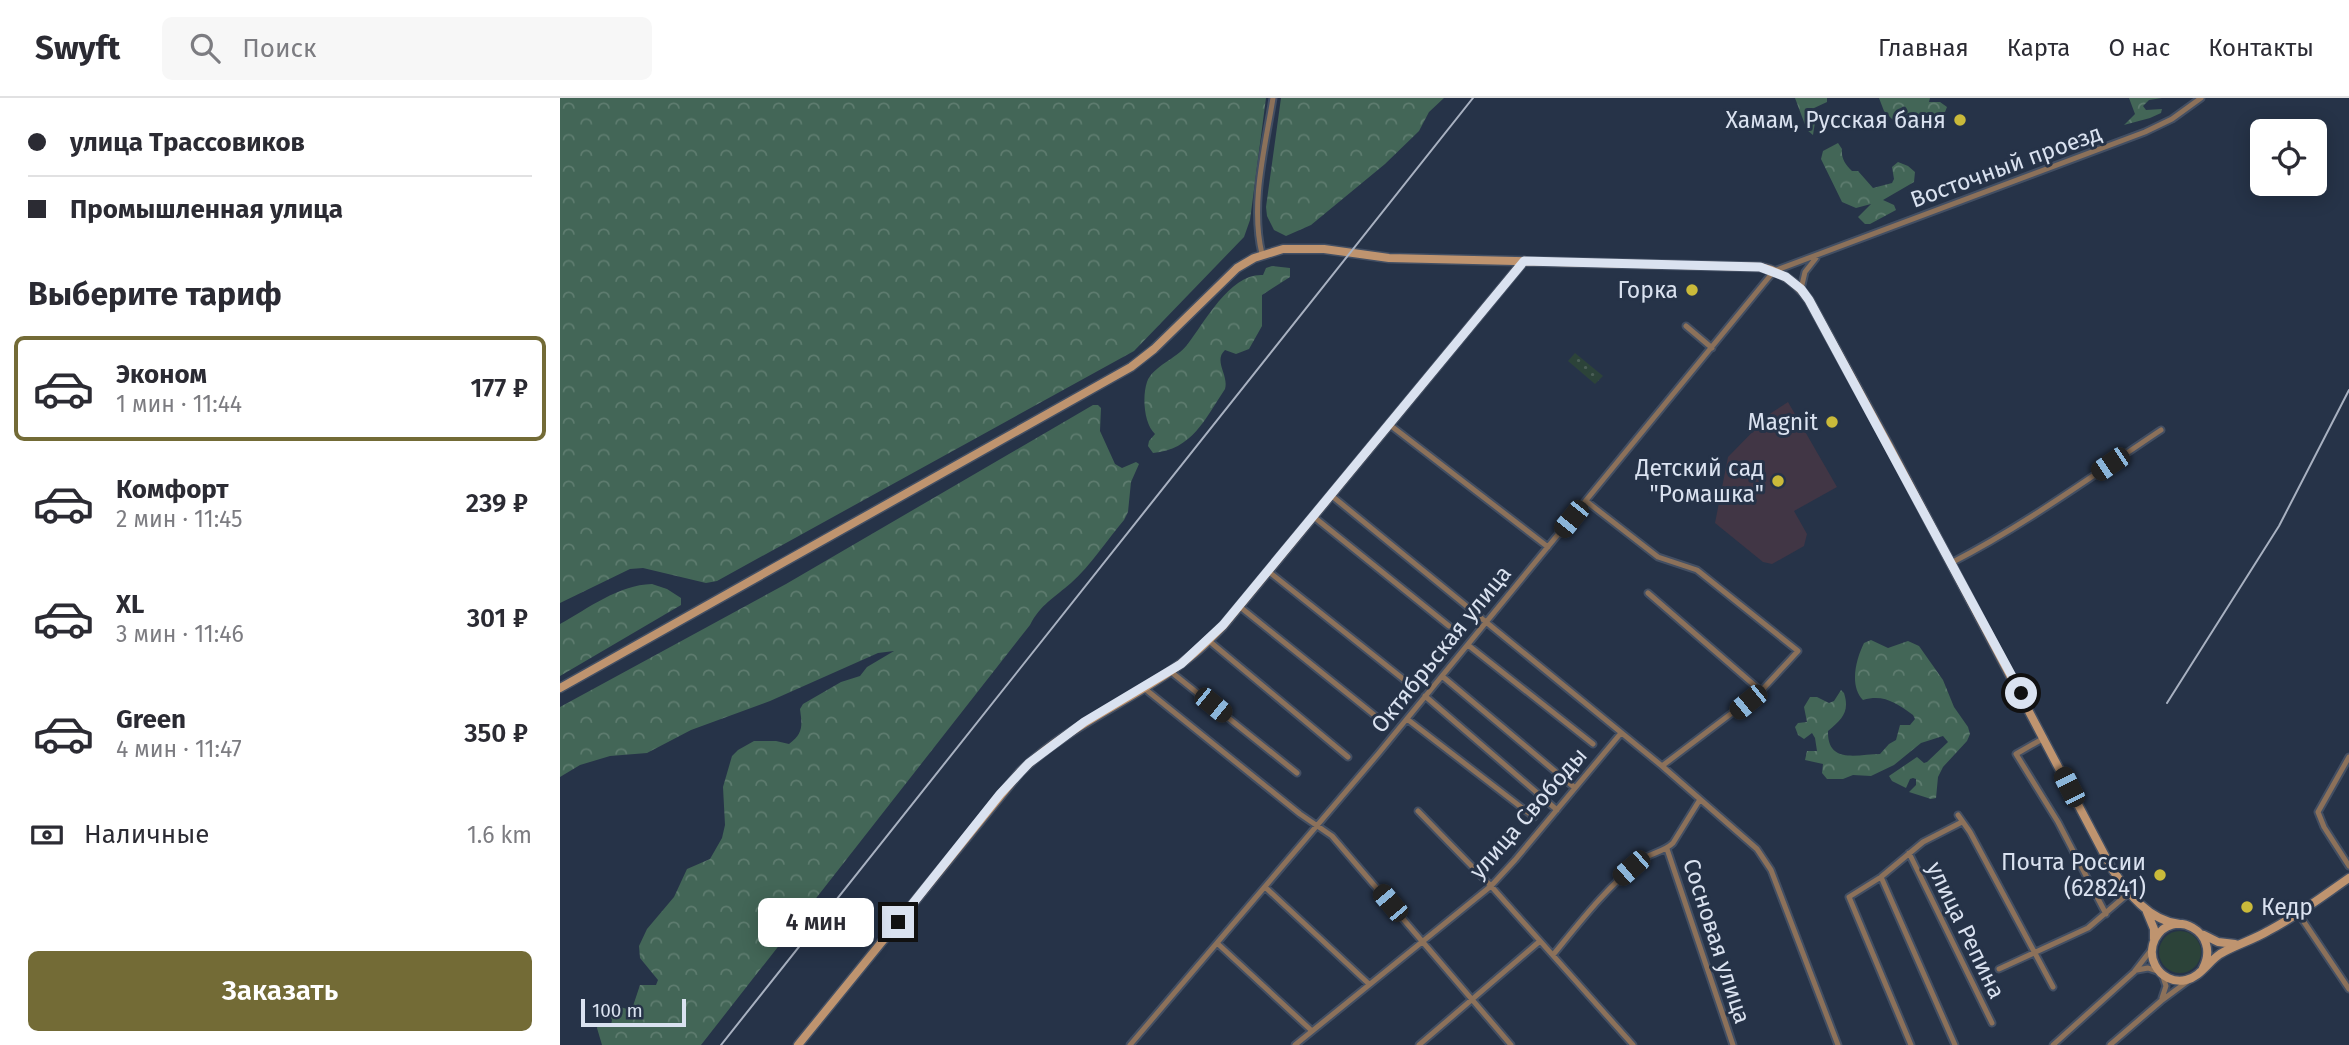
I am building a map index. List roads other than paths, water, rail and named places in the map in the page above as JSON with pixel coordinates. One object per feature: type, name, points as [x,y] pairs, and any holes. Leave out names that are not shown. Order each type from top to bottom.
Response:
[{"type":"main road","points":[[560,688],[1119,375],[1154,349],[1237,268],[1262,254],[1283,249],[1314,248],[1377,257],[1749,267],[1774,271],[1801,289],[1824,325],[2109,862],[2130,892],[2143,907],[2162,921],[2197,930],[2218,943],[2238,944]]},
{"type":"main road","points":[[799,1045],[1010,782],[1062,738],[1171,671],[1208,640],[1332,496],[1524,261]]},
{"type":"main road","points":[[2143,907],[2154,929],[2153,960],[2160,973],[2176,981],[2192,978],[2215,958],[2238,944],[2266,933],[2349,878]]},
{"type":"main road","points":[[2153,943],[2165,929],[2180,924]]},
{"type":"main road","points":[[2197,930],[2208,948],[2208,957],[2203,968]]},
{"type":"street","points":[[1262,254],[1258,230],[1259,187],[1273,98]]},
{"type":"street","name":"Восточный проезд","points":[[1774,271],[2146,132],[2172,119],[2201,98]]},
{"type":"street","points":[[1801,289],[1805,272],[1818,255]]},
{"type":"street","name":"Октябрьская улица","points":[[1130,1045],[1407,719],[1774,271]]},
{"type":"street","points":[[1686,326],[1712,348]]},
{"type":"street","points":[[1390,425],[1548,547]]},
{"type":"street","points":[[1951,563],[2064,495],[2161,430]]},
{"type":"street","points":[[1332,496],[1662,766],[1757,849],[1765,859],[1838,1045]]},
{"type":"street","points":[[1586,500],[1658,557],[1697,570],[1798,651],[1761,691],[1662,766]]},
{"type":"street","points":[[1314,517],[1449,626]]},
{"type":"street","points":[[1268,571],[1407,682]]},
{"type":"street","points":[[1648,593],[1761,691]]},
{"type":"street","points":[[1239,606],[1378,718]]},
{"type":"street","points":[[1208,640],[1348,757]]},
{"type":"street","points":[[1468,645],[1592,744]]},
{"type":"street","points":[[1171,671],[1297,773]]},
{"type":"street","points":[[1442,676],[1575,788]]},
{"type":"street","points":[[1144,687],[1341,846],[1511,1045]]},
{"type":"street","points":[[1425,696],[1557,810]]},
{"type":"street","points":[[1407,719],[1534,817]]},
{"type":"street","name":"улица Свободы","points":[[1295,1045],[1490,886],[1620,733]]},
{"type":"street","points":[[2044,738],[2016,754],[2055,816],[2106,914]]},
{"type":"street","points":[[2349,757],[2318,812],[2323,827],[2349,866]]},
{"type":"street","points":[[1553,955],[1610,888],[1642,859],[1667,849],[1684,828],[1699,801]]},
{"type":"street","points":[[1418,811],[1541,941],[1633,1045]]},
{"type":"street","points":[[1958,815],[1970,832],[2053,987]]},
{"type":"street","points":[[1911,1045],[1849,897],[1881,877],[1923,842],[1962,822]]},
{"type":"street","name":"Сосновая улица","points":[[1667,849],[1733,1045]]},
{"type":"street","name":"улица Репина","points":[[1909,853],[1992,1023]]},
{"type":"street","points":[[1881,877],[1955,1045]]},
{"type":"street","points":[[1265,887],[1369,984]]},
{"type":"street","points":[[1999,969],[2088,928],[2130,892]]},
{"type":"street","points":[[2298,913],[2349,989]]},
{"type":"street","points":[[1419,1045],[1541,941]]},
{"type":"street","points":[[1217,943],[1312,1031]]},
{"type":"street","points":[[2053,1045],[2134,972],[2149,954],[2153,943]]},
{"type":"street","points":[[2134,972],[2148,968],[2160,973],[2166,986],[2161,1001]]},
{"type":"street","points":[[2109,1045],[2192,978]]},
{"type":"railway","points":[[721,1045],[1473,98]]},
{"type":"railway","points":[[2167,703],[2279,526],[2349,390]]},
{"type":"place","name":"Хамам, Русская баня","points":[[1960,120]]},
{"type":"place","name":"Горка","points":[[1692,290]]},
{"type":"place","name":"Magnit","points":[[1832,422]]},
{"type":"place","name":"Детский сад \"Ромашка\"","points":[[1778,481]]},
{"type":"place","name":"Почта России (628241)","points":[[2160,875]]},
{"type":"place","name":"Кедр","points":[[2247,907]]}]
